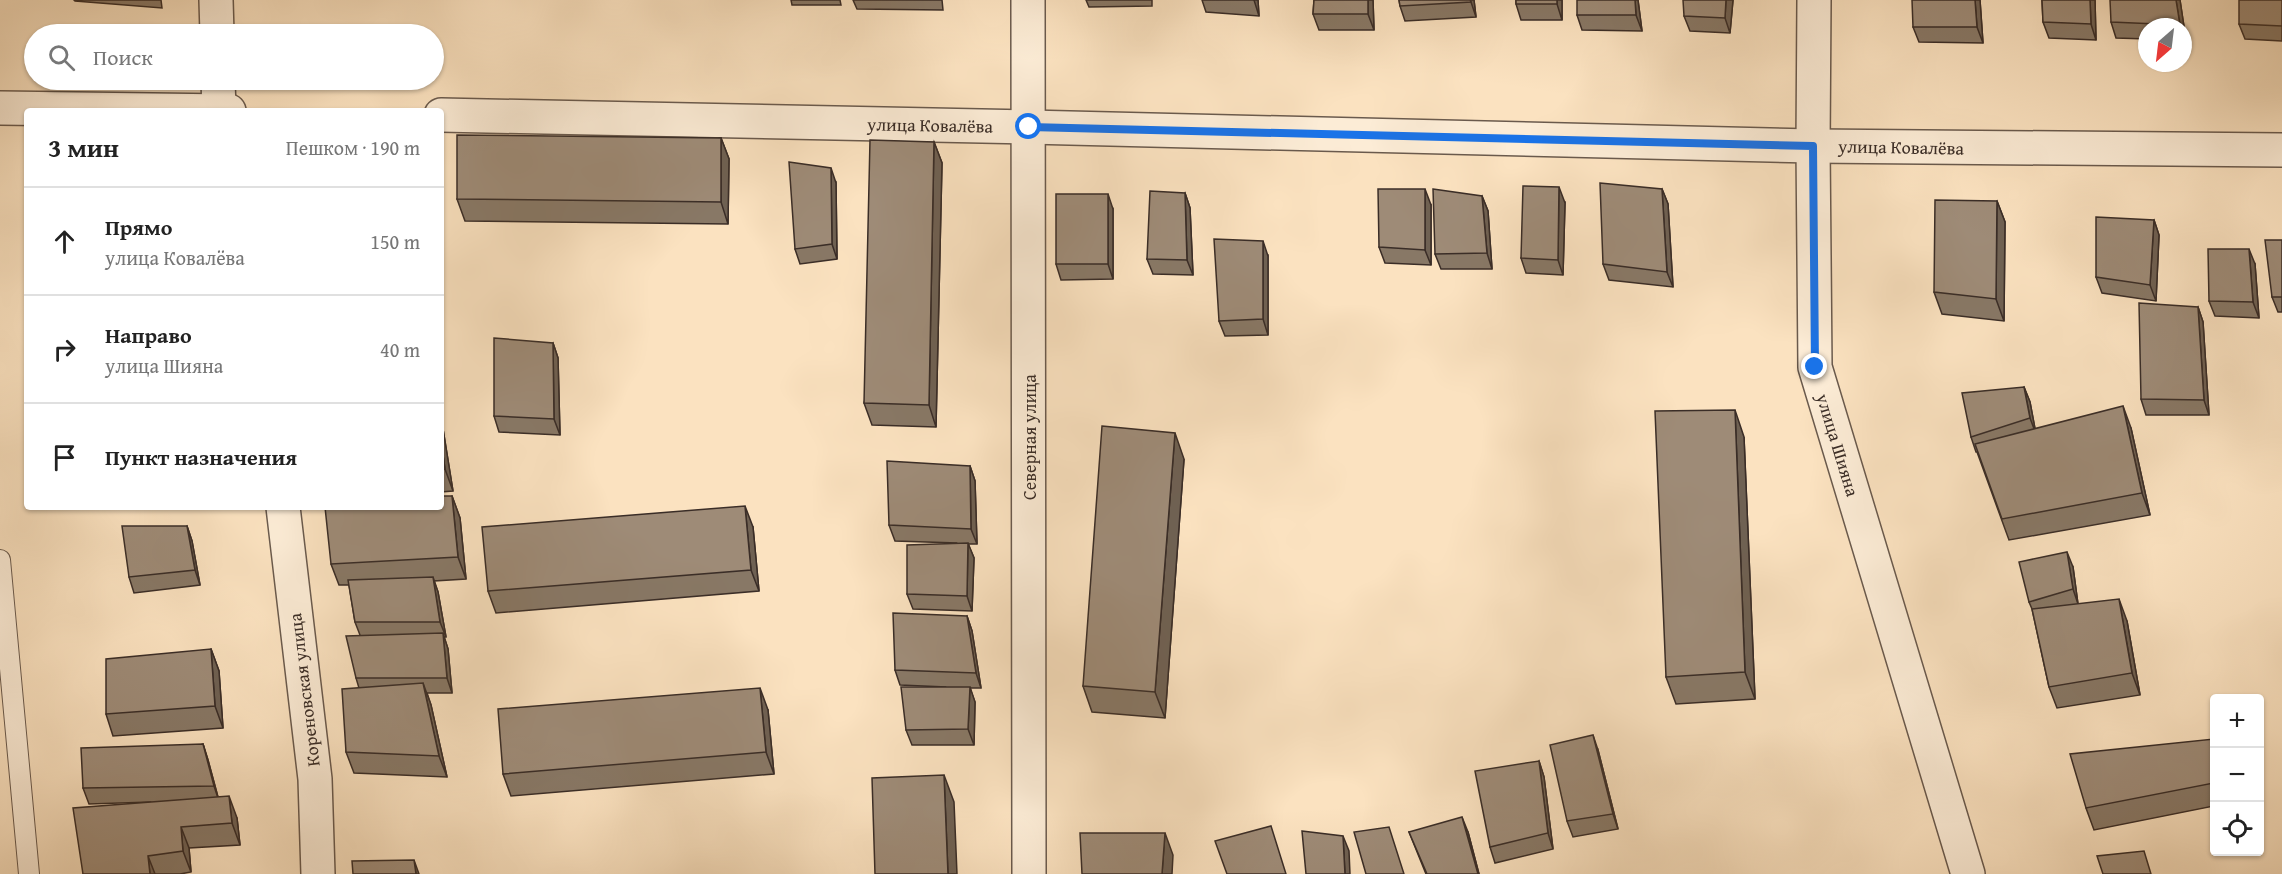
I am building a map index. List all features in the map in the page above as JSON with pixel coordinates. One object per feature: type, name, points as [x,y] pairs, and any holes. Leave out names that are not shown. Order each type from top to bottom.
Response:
[{"type":"street","points":[[216,0],[217,24]]},
{"type":"street","name":"Северная улица","points":[[1028,0],[1029,874]]},
{"type":"street","name":"улица Шияна","points":[[1814,0],[1815,367],[1968,874]]},
{"type":"street","points":[[218,90],[219,108]]},
{"type":"street","points":[[0,108],[24,108]]},
{"type":"street","name":"улица Ковалёва","points":[[444,116],[1029,127],[1813,146],[2282,150]]},
{"type":"street","name":"Кореновская улица","points":[[283,510],[315,779],[318,874]]},
{"type":"lane","points":[[0,560],[29,874]]},
{"type":"building","points":[[1314,0],[1368,0],[1368,14],[1313,14]]},
{"type":"building","points":[[1399,0],[1470,0],[1471,2],[1400,6]]},
{"type":"building","points":[[1516,0],[1557,0],[1557,4],[1516,4]]},
{"type":"building","points":[[1577,0],[1635,0],[1636,15],[1577,15]]},
{"type":"building","points":[[1683,0],[1726,0],[1725,18],[1684,16]]},
{"type":"building","points":[[1912,0],[1975,0],[1977,27],[1913,27]]},
{"type":"building","points":[[2042,0],[2090,0],[2091,24],[2043,22]]},
{"type":"building","points":[[2110,0],[2176,0],[2179,18],[2138,18],[2138,23],[2111,22]]},
{"type":"building","points":[[2239,0],[2282,0],[2282,26],[2239,24]]},
{"type":"building","points":[[457,135],[721,138],[721,202],[457,199]]},
{"type":"building","points":[[870,140],[934,142],[929,405],[864,403]]},
{"type":"building","points":[[789,162],[831,168],[832,244],[795,249]]},
{"type":"building","points":[[1600,183],[1662,189],[1667,272],[1603,264]]},
{"type":"building","points":[[1523,186],[1559,187],[1558,260],[1521,258]]},
{"type":"building","points":[[1378,189],[1425,189],[1425,250],[1379,247]]},
{"type":"building","points":[[1433,189],[1482,196],[1487,253],[1435,254]]},
{"type":"building","points":[[1150,191],[1185,193],[1187,260],[1147,259]]},
{"type":"building","points":[[1056,194],[1108,194],[1108,264],[1056,264]]},
{"type":"building","points":[[1935,200],[1997,201],[1996,299],[1934,292]]},
{"type":"building","points":[[2096,217],[2154,220],[2150,285],[2096,277]]},
{"type":"building","points":[[1214,239],[1263,241],[1263,319],[1219,321]]},
{"type":"building","points":[[2265,240],[2282,240],[2282,297],[2272,297]]},
{"type":"building","points":[[2208,249],[2249,249],[2253,302],[2209,301]]},
{"type":"building","points":[[2139,303],[2198,307],[2204,400],[2141,399]]},
{"type":"building","points":[[494,338],[553,343],[554,419],[494,416]]},
{"type":"building","points":[[2024,387],[2030,418],[1971,437],[1962,393]]},
{"type":"building","points":[[2123,406],[2142,493],[2002,519],[1975,444]]},
{"type":"building","points":[[1735,410],[1745,672],[1666,677],[1655,411]]},
{"type":"building","points":[[1102,426],[1175,433],[1155,692],[1083,686]]},
{"type":"building","points":[[887,461],[970,466],[971,529],[889,525]]},
{"type":"building","points":[[444,496],[452,496],[458,557],[331,564],[325,510],[444,510]]},
{"type":"building","points":[[745,506],[751,570],[488,591],[482,527]]},
{"type":"building","points":[[122,526],[187,526],[195,570],[129,577]]},
{"type":"building","points":[[968,543],[967,596],[907,594],[907,545]]},
{"type":"building","points":[[2067,552],[2073,589],[2029,602],[2019,562]]},
{"type":"building","points":[[433,577],[440,622],[355,622],[348,580]]},
{"type":"building","points":[[2119,599],[2132,673],[2049,687],[2032,609]]},
{"type":"building","points":[[893,613],[967,616],[976,673],[895,670]]},
{"type":"building","points":[[443,633],[447,678],[356,678],[346,636]]},
{"type":"building","points":[[211,649],[215,706],[106,714],[106,659]]},
{"type":"building","points":[[423,683],[439,756],[346,752],[342,689]]},
{"type":"building","points":[[901,687],[970,687],[968,729],[906,730]]},
{"type":"building","points":[[760,688],[766,752],[503,774],[498,709]]},
{"type":"building","points":[[1593,735],[1613,814],[1567,821],[1550,745]]},
{"type":"building","points":[[2210,739],[2210,784],[2086,808],[2070,754]]},
{"type":"building","points":[[203,744],[214,786],[83,788],[81,748]]},
{"type":"building","points":[[1539,761],[1548,833],[1490,847],[1475,771]]},
{"type":"building","points":[[944,775],[948,874],[875,874],[872,778]]},
{"type":"building","points":[[229,796],[232,823],[181,827],[183,851],[148,856],[150,874],[83,874],[73,808]]},
{"type":"building","points":[[1462,817],[1478,874],[1427,874],[1409,832]]},
{"type":"building","points":[[1271,826],[1286,874],[1227,874],[1215,841]]},
{"type":"building","points":[[1389,827],[1404,874],[1366,874],[1354,832]]},
{"type":"building","points":[[1302,831],[1343,836],[1345,874],[1306,874]]},
{"type":"building","points":[[1080,833],[1165,833],[1162,874],[1082,874]]},
{"type":"building","points":[[2144,851],[2151,874],[2103,874],[2097,856]]},
{"type":"building","points":[[414,860],[416,874],[353,874],[352,861]]},
{"type":"route","points":[[1029,127],[1813,146],[1815,367]]}]
